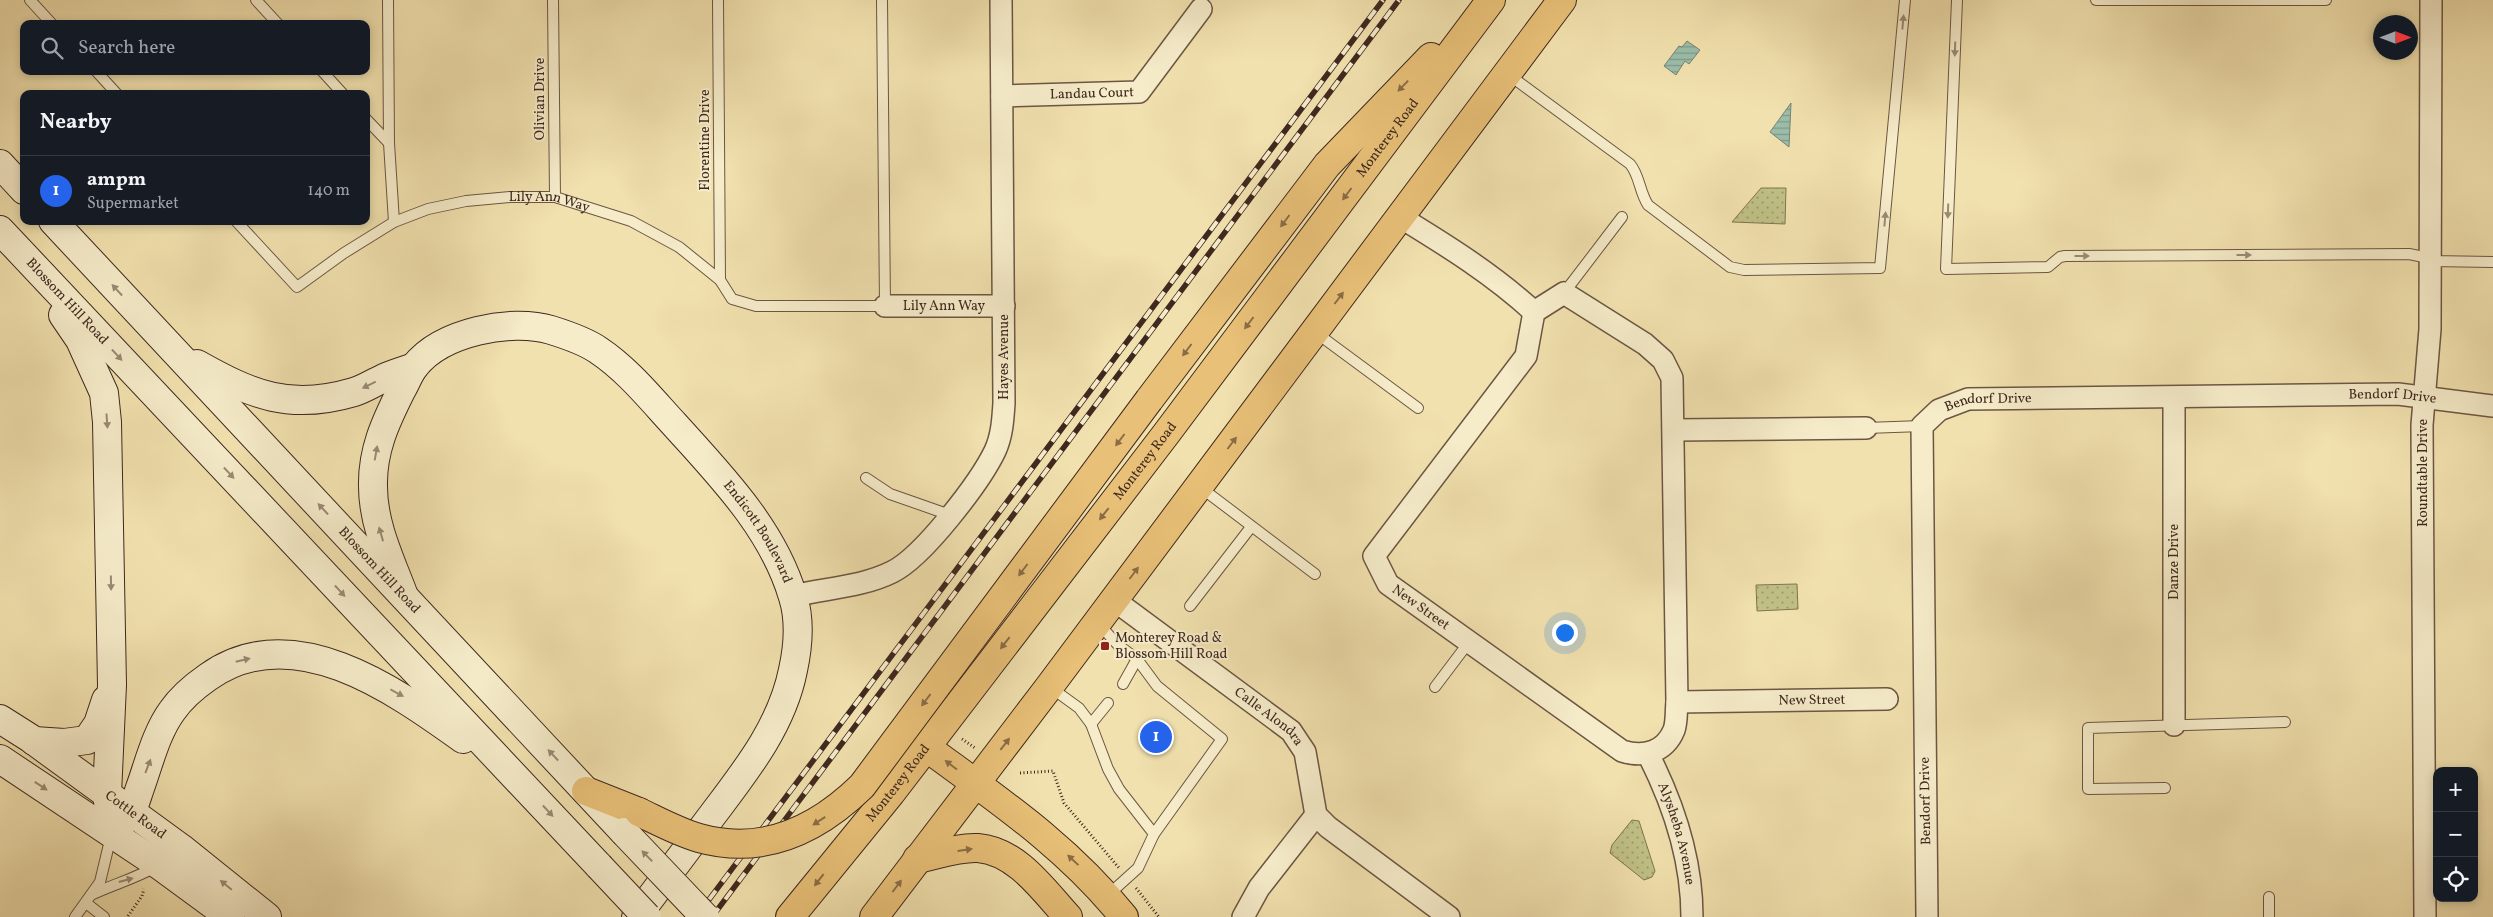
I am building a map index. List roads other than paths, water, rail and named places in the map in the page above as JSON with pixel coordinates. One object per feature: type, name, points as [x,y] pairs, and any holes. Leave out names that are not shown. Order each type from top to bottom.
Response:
[{"type":"main road","points":[[632,822],[726,844],[756,843],[806,830],[836,810],[862,786],[1326,165],[1486,0]]},
{"type":"main road","name":"Monterey Road","points":[[790,917],[926,747],[1166,434],[1491,0]]},
{"type":"main road","points":[[874,917],[1050,687],[1562,0]]},
{"type":"main road","points":[[0,164],[20,186]]},
{"type":"main road","name":"Blossom Hill Road","points":[[57,225],[586,791],[632,822]]},
{"type":"main road","name":"Blossom Hill Road","points":[[0,230],[647,917]]},
{"type":"main road","points":[[48,281],[58,308],[80,340],[104,393],[109,480],[112,685],[107,794],[112,832]]},
{"type":"main road","name":"Endicott Boulevard","points":[[414,367],[430,352],[450,340],[474,332],[496,328],[521,326],[548,329],[596,348],[620,366],[721,477],[766,536],[793,596],[797,646],[785,701],[772,729],[724,800],[636,917]]},
{"type":"main road","points":[[174,351],[232,384],[262,396],[295,400],[326,398],[356,392],[414,367]]},
{"type":"main road","points":[[404,596],[383,541],[377,516],[373,477],[378,438],[414,367]]},
{"type":"main road","points":[[112,832],[131,812],[163,725],[172,710],[187,694],[220,669],[237,661],[283,654],[323,660],[401,695],[514,776]]},
{"type":"main road","points":[[34,741],[64,743],[87,740],[98,724],[112,685]]},
{"type":"main road","name":"Cottle Road","points":[[0,719],[107,794],[267,917]]},
{"type":"main road","points":[[926,747],[1062,850],[1107,896],[1124,917]]},
{"type":"main road","name":"Cottle Road","points":[[0,759],[112,832],[152,875],[230,917]]},
{"type":"main road","points":[[632,822],[705,917]]},
{"type":"main road","points":[[917,859],[966,849],[990,850],[1017,864],[1068,917]]},
{"type":"street","name":"Hayes Avenue","points":[[793,596],[854,584],[894,571],[926,544],[950,515],[996,450],[1003,427],[1002,0]]},
{"type":"street","name":"Roundtable Drive","points":[[2425,917],[2424,399],[2430,329],[2431,0]]},
{"type":"street","name":"Landau Court","points":[[1002,96],[1139,92],[1201,9]]},
{"type":"street","points":[[1400,217],[1438,240],[1516,296],[1534,312],[1564,293],[1645,344],[1663,360],[1672,378],[1677,702],[1674,728],[1665,746],[1648,754]]},
{"type":"street","name":"Lily Ann Way","points":[[885,306],[1004,306]]},
{"type":"street","name":"New Street","points":[[1534,312],[1526,356],[1374,556],[1388,584],[1622,751],[1635,755],[1648,754]]},
{"type":"street","name":"Bendorf Drive","points":[[1927,917],[1922,426],[1939,410],[1968,399],[2398,394],[2424,399],[2493,406]]},
{"type":"street","name":"Danze Drive","points":[[2174,398],[2174,725]]},
{"type":"street","points":[[1674,430],[1866,428]]},
{"type":"street","name":"Calle Alondra","points":[[1114,600],[1291,730],[1305,752],[1316,815]]},
{"type":"street","name":"New Street","points":[[1677,702],[1887,699]]},
{"type":"street","name":"Alysheba Avenue","points":[[1648,754],[1658,774],[1680,838],[1692,889],[1692,917]]},
{"type":"street","points":[[1243,917],[1258,888],[1316,815],[1328,827],[1447,917]]},
{"type":"lane","points":[[30,0],[48,20]]},
{"type":"lane","points":[[256,0],[274,20]]},
{"type":"lane","points":[[388,0],[389,143],[394,222]]},
{"type":"lane","name":"Olivian Drive","points":[[553,0],[555,197]]},
{"type":"lane","name":"Florentine Drive","points":[[718,0],[720,280]]},
{"type":"lane","name":"Lily Ann Way","points":[[240,225],[297,287],[344,252],[394,222],[428,209],[466,201],[510,197],[555,197],[631,220],[679,247],[720,280],[732,299],[756,306],[885,306],[882,0]]},
{"type":"lane","points":[[1507,74],[1630,164],[1637,172],[1642,196],[1648,205],[1730,267],[1744,270],[1880,268],[1905,0]]},
{"type":"lane","points":[[1957,0],[1946,269],[2048,266],[2060,257],[2065,256],[2396,254],[2418,255],[2430,261],[2493,262]]},
{"type":"lane","points":[[2096,0],[2326,0]]},
{"type":"lane","points":[[100,75],[113,90]]},
{"type":"lane","points":[[326,75],[339,90]]},
{"type":"lane","points":[[370,123],[389,143]]},
{"type":"lane","points":[[1564,293],[1622,217]]},
{"type":"lane","points":[[1314,332],[1418,408]]},
{"type":"lane","points":[[1866,428],[1922,426]]},
{"type":"lane","points":[[866,478],[890,494],[950,515]]},
{"type":"lane","points":[[1199,487],[1316,574]]},
{"type":"lane","points":[[1190,606],[1251,526]]},
{"type":"lane","points":[[1098,622],[1118,644],[1137,659],[1157,686],[1222,739],[1154,834],[1138,868],[1107,896]]},
{"type":"lane","points":[[1436,687],[1469,642]]},
{"type":"lane","points":[[1123,684],[1137,659]]},
{"type":"lane","points":[[1050,687],[1079,708],[1091,724],[1108,769],[1119,789],[1154,834]]},
{"type":"lane","points":[[1091,724],[1108,703]]},
{"type":"lane","points":[[2165,788],[2088,789],[2088,728],[2285,722]]},
{"type":"lane","points":[[75,917],[100,882],[112,832]]},
{"type":"lane","points":[[92,894],[119,882],[152,875]]},
{"type":"lane","points":[[2268,917],[2269,897]]},
{"type":"lane","points":[[86,903],[88,917]]},
{"type":"lane","points":[[86,903],[104,917]]},
{"type":"railway","points":[[696,917],[1383,0]]},
{"type":"railway","points":[[712,917],[1399,0]]},
{"type":"place","name":"Monterey Road & Blossom Hill Road","points":[[1105,646]]},
{"type":"place","name":"ampm","points":[[1156,737]]}]
